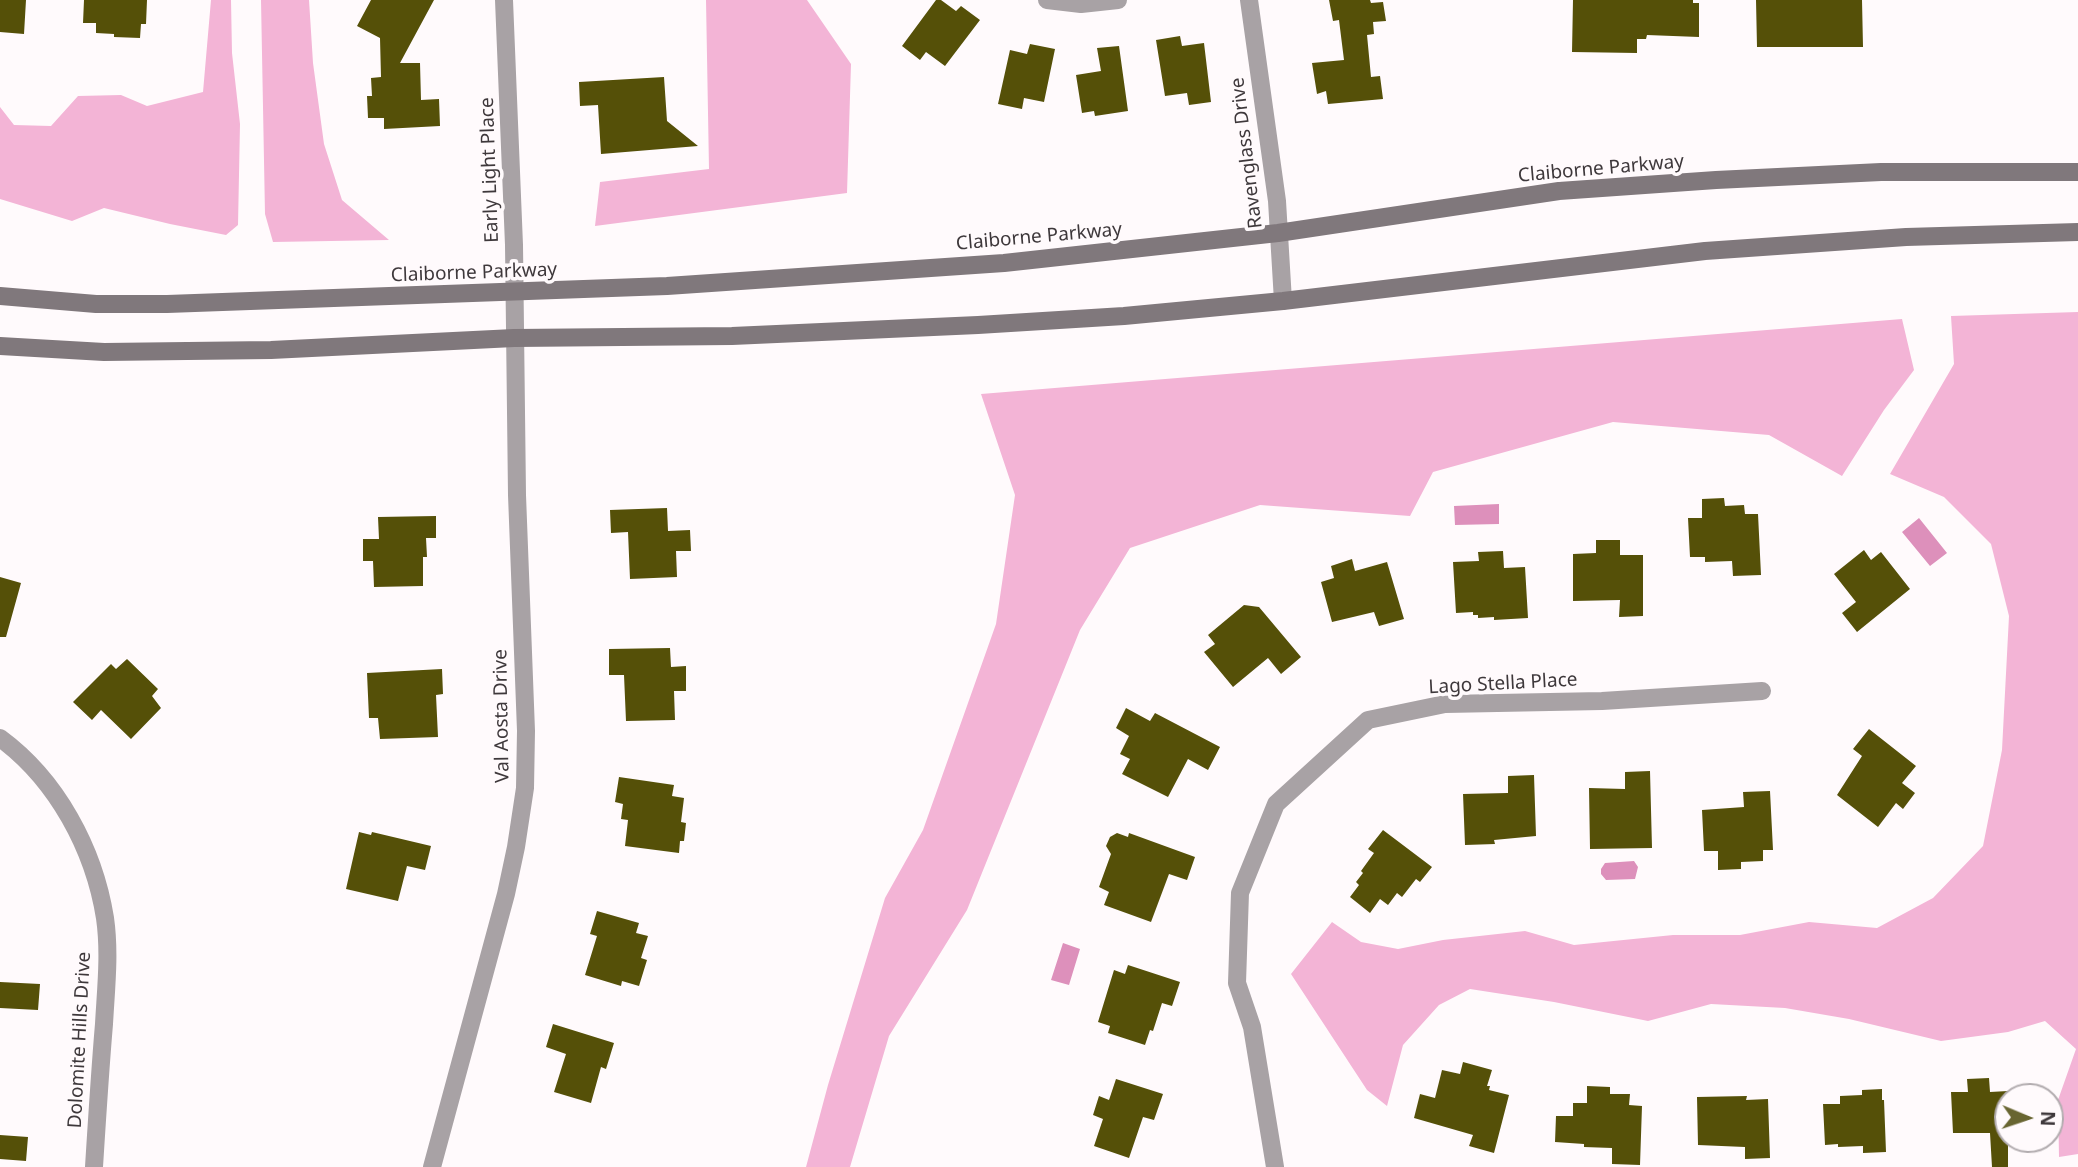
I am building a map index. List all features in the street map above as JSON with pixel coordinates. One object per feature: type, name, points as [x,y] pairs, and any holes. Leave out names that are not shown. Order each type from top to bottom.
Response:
[{"type":"main road","name":"Claiborne Parkway","points":[[0,296],[96,304],[143,304],[667,286],[1004,263],[1278,233],[1576,190],[1881,172],[2078,172]]},
{"type":"main road","points":[[0,346],[103,352],[271,350],[514,338],[732,336],[965,326],[1124,316],[1283,301],[1705,251],[1906,237],[2078,232]]},
{"type":"street","name":"Early Light Place","points":[[505,0],[514,245],[514,338]]},
{"type":"street","points":[[1047,0],[1081,4],[1118,0]]},
{"type":"street","name":"Ravenglass Drive","points":[[1249,0],[1277,201],[1283,301]]},
{"type":"street","name":"Val Aosta Drive","points":[[432,1167],[506,894],[525,788],[526,731],[514,338]]},
{"type":"street","name":"Lago Stella Place","points":[[1275,1167],[1251,1027],[1237,983],[1240,893],[1276,804],[1368,720],[1445,704],[1602,701],[1762,691]]},
{"type":"street","name":"Dolomite Hills Drive","points":[[0,738],[36,771],[61,803],[82,841],[96,880],[105,918],[108,960],[94,1167]]},
{"type":"shaded area","points":[[211,0],[231,0],[232,53],[240,124],[238,225],[226,235],[104,208],[72,221],[0,199],[0,107],[14,125],[51,126],[78,96],[121,95],[147,106],[203,92]]},
{"type":"shaded area","points":[[261,0],[309,0],[313,63],[324,144],[342,200],[389,240],[273,242],[265,214]]},
{"type":"shaded area","points":[[706,0],[807,0],[851,64],[847,193],[595,226],[600,182],[709,169]]},
{"type":"shaded area","points":[[2078,312],[2078,1154],[2059,1157],[2059,1153],[2064,1153],[2064,1083],[2076,1049],[2045,1021],[2008,1032],[1941,1041],[1849,1019],[1785,1008],[1711,1004],[1648,1021],[1470,989],[1439,1005],[1403,1045],[1387,1106],[1367,1090],[1291,974],[1332,922],[1361,942],[1398,949],[1443,940],[1525,931],[1574,945],[1673,935],[1740,935],[1809,922],[1877,928],[1933,898],[1983,846],[2002,750],[2009,616],[1991,544],[1944,497],[1890,474],[1954,364],[1951,316]]},
{"type":"shaded area","points":[[1902,319],[1914,370],[1884,410],[1842,476],[1769,435],[1613,422],[1433,472],[1410,516],[1260,505],[1130,548],[1080,630],[967,910],[889,1036],[850,1167],[806,1167],[885,898],[923,830],[996,624],[1015,495],[981,394]]},
{"type":"shaded area","points":[[1499,504],[1499,524],[1455,525],[1454,506]]},
{"type":"shaded area","points":[[1919,518],[1947,553],[1930,566],[1902,532]]},
{"type":"shaded area","points":[[1634,861],[1638,867],[1635,879],[1606,880],[1601,874],[1605,863]]},
{"type":"shaded area","points":[[1063,943],[1080,949],[1069,985],[1051,980]]},
{"type":"building","points":[[0,0],[26,0],[24,34],[0,32]]},
{"type":"building","points":[[84,0],[147,0],[146,24],[141,24],[140,38],[96,33],[96,23],[83,23]]},
{"type":"building","points":[[371,0],[434,0],[400,63],[420,63],[421,100],[439,99],[440,126],[384,129],[384,118],[368,118],[367,96],[372,96],[371,78],[381,77],[380,38],[357,26]]},
{"type":"building","points":[[936,0],[941,0],[956,11],[961,6],[980,20],[945,66],[926,52],[920,60],[902,46]]},
{"type":"building","points":[[1329,0],[1383,2],[1386,21],[1373,22],[1374,34],[1367,35],[1371,77],[1380,76],[1383,99],[1328,104],[1326,91],[1317,94],[1312,63],[1344,60],[1339,20],[1333,21]]},
{"type":"building","points":[[1573,0],[1693,0],[1693,3],[1699,3],[1699,37],[1647,35],[1646,39],[1637,39],[1637,53],[1572,52]]},
{"type":"building","points":[[1756,0],[1862,0],[1863,47],[1757,47]]},
{"type":"building","points":[[1180,36],[1182,46],[1204,43],[1211,102],[1189,105],[1187,93],[1165,96],[1156,40]]},
{"type":"building","points":[[1030,44],[1055,49],[1044,102],[1024,98],[1022,109],[998,104],[1010,50],[1027,54]]},
{"type":"building","points":[[1119,46],[1128,111],[1095,116],[1094,111],[1082,113],[1076,75],[1101,71],[1097,48]]},
{"type":"building","points":[[664,77],[667,121],[698,146],[601,154],[598,105],[580,106],[579,82]]},
{"type":"building","points":[[1724,498],[1725,506],[1744,505],[1745,514],[1758,514],[1761,575],[1733,576],[1732,561],[1705,562],[1705,557],[1690,557],[1688,518],[1702,518],[1702,499]]},
{"type":"building","points":[[667,508],[668,531],[690,530],[691,551],[676,551],[677,577],[630,579],[628,532],[611,533],[610,510]]},
{"type":"building","points":[[436,516],[436,538],[426,538],[427,557],[423,557],[423,586],[374,587],[373,561],[363,561],[363,539],[379,539],[378,517]]},
{"type":"building","points":[[1596,540],[1620,540],[1620,555],[1643,555],[1643,616],[1619,617],[1620,600],[1573,601],[1573,554],[1596,553]]},
{"type":"building","points":[[1864,550],[1871,560],[1881,552],[1910,589],[1857,632],[1842,613],[1856,602],[1834,574]]},
{"type":"building","points":[[1503,551],[1504,568],[1525,567],[1528,618],[1494,620],[1494,617],[1478,618],[1473,612],[1456,613],[1453,562],[1479,561],[1478,552]]},
{"type":"building","points":[[1352,559],[1355,571],[1387,562],[1404,619],[1379,626],[1374,612],[1332,622],[1321,582],[1334,578],[1331,566]]},
{"type":"building","points":[[0,577],[21,583],[6,637],[0,637]]},
{"type":"building","points":[[1244,605],[1259,607],[1301,657],[1281,674],[1268,658],[1233,687],[1204,652],[1215,644],[1208,635]]},
{"type":"building","points":[[670,648],[671,667],[686,666],[686,691],[674,691],[675,720],[626,721],[624,675],[609,675],[609,649]]},
{"type":"building","points":[[127,659],[158,689],[152,696],[161,708],[131,739],[101,710],[92,720],[73,702],[111,664],[116,669]]},
{"type":"building","points":[[442,669],[443,694],[436,695],[438,737],[380,739],[378,718],[369,718],[367,673]]},
{"type":"building","points":[[1126,708],[1150,721],[1155,713],[1220,747],[1208,770],[1188,759],[1168,797],[1122,774],[1130,759],[1120,754],[1129,736],[1116,728]]},
{"type":"building","points":[[1869,729],[1916,766],[1902,783],[1915,793],[1903,809],[1896,803],[1878,827],[1837,795],[1862,756],[1853,749]]},
{"type":"building","points":[[1650,771],[1652,848],[1590,849],[1589,788],[1625,789],[1625,772]]},
{"type":"building","points":[[1534,775],[1536,836],[1494,840],[1495,844],[1465,845],[1463,794],[1508,793],[1508,776]]},
{"type":"building","points":[[619,777],[674,785],[672,796],[684,798],[681,822],[686,823],[684,841],[680,841],[679,853],[625,846],[628,820],[621,819],[623,804],[615,802]]},
{"type":"building","points":[[1770,791],[1773,850],[1763,850],[1763,861],[1741,862],[1741,869],[1718,870],[1718,851],[1704,851],[1702,810],[1744,807],[1743,792]]},
{"type":"building","points":[[1383,830],[1432,867],[1420,882],[1416,879],[1402,897],[1397,893],[1388,905],[1380,899],[1370,913],[1350,897],[1359,885],[1356,882],[1363,873],[1361,871],[1374,853],[1368,849]]},
{"type":"building","points":[[359,832],[371,835],[372,832],[431,846],[425,870],[407,866],[398,901],[346,889]]},
{"type":"building","points":[[1117,833],[1128,837],[1129,833],[1195,857],[1187,880],[1169,874],[1151,922],[1104,905],[1109,892],[1099,887],[1111,854],[1106,846],[1110,837]]},
{"type":"building","points":[[597,911],[639,923],[636,933],[648,936],[641,958],[647,960],[639,986],[622,981],[621,986],[585,975],[597,936],[590,934]]},
{"type":"building","points":[[1128,965],[1180,982],[1172,1006],[1162,1003],[1153,1031],[1150,1030],[1145,1045],[1108,1033],[1110,1026],[1098,1022],[1114,970],[1125,974]]},
{"type":"building","points":[[0,982],[40,984],[38,1010],[0,1008]]},
{"type":"building","points":[[553,1024],[614,1043],[606,1069],[601,1067],[591,1103],[554,1092],[566,1054],[546,1047]]},
{"type":"building","points":[[1463,1062],[1492,1070],[1487,1086],[1490,1086],[1489,1090],[1509,1095],[1494,1153],[1469,1146],[1473,1135],[1414,1118],[1420,1094],[1435,1098],[1442,1070],[1460,1074]]},
{"type":"building","points":[[1989,1078],[1990,1092],[1994,1092],[1994,1153],[2008,1153],[2008,1167],[1992,1167],[1990,1133],[1953,1133],[1951,1092],[1968,1092],[1967,1079]]},
{"type":"building","points":[[1116,1079],[1163,1094],[1154,1120],[1143,1117],[1129,1158],[1094,1146],[1103,1119],[1093,1115],[1099,1096],[1109,1100]]},
{"type":"building","points":[[1587,1086],[1610,1087],[1610,1094],[1630,1094],[1629,1105],[1642,1106],[1640,1165],[1612,1164],[1612,1148],[1555,1142],[1556,1116],[1573,1116],[1573,1103],[1587,1103]]},
{"type":"building","points":[[1882,1089],[1886,1152],[1863,1153],[1863,1146],[1825,1145],[1823,1104],[1840,1104],[1840,1096],[1862,1095],[1862,1090]]},
{"type":"building","points":[[1747,1096],[1746,1100],[1768,1099],[1770,1158],[1745,1159],[1745,1147],[1698,1145],[1697,1097]]},
{"type":"building","points":[[0,1135],[28,1137],[26,1161],[0,1159]]}]
